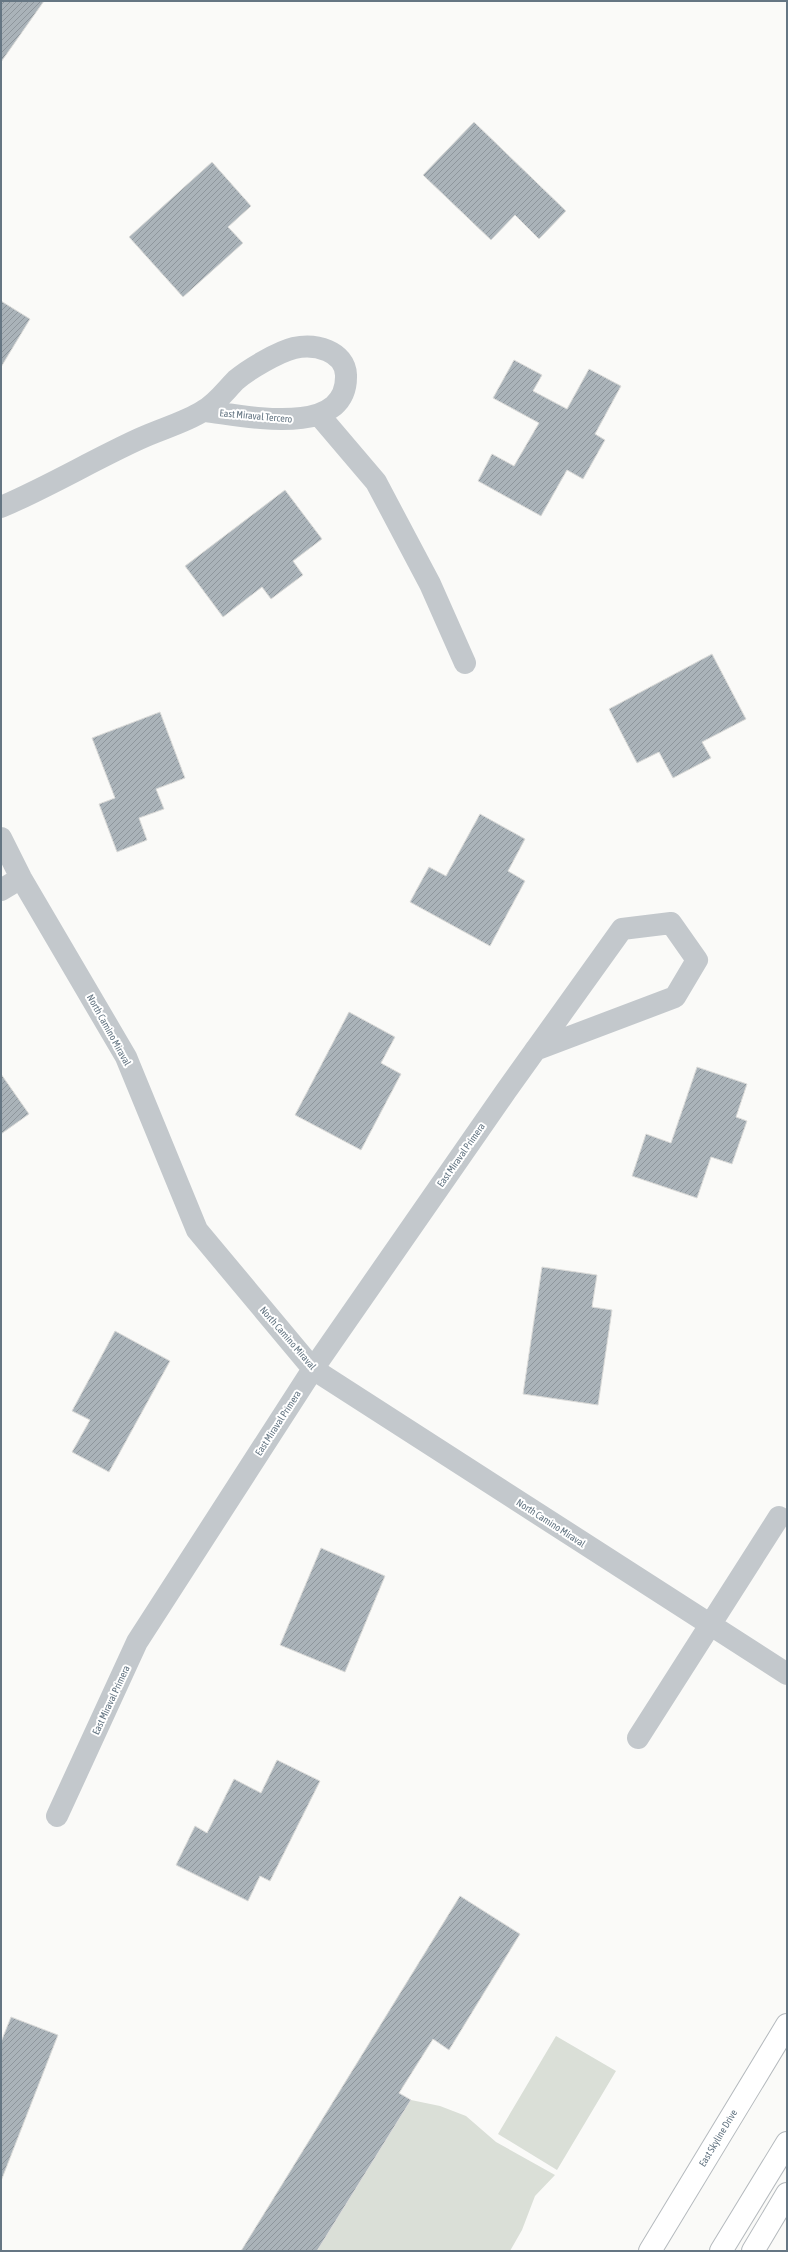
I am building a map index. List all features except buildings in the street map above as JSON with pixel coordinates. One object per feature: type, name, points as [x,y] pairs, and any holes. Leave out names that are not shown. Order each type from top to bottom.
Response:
[{"type":"main road","name":"East Skyline Drive","points":[[650,2251],[787,2025]]},
{"type":"main road","points":[[722,2251],[787,2143]]},
{"type":"main road","points":[[752,2251],[787,2194]]},
{"type":"street","name":"East Miraval Tercero","points":[[1,507],[140,438],[204,411],[238,378],[275,356],[293,348],[318,348],[335,354],[345,367],[346,378],[342,394],[332,407],[319,415],[298,419],[276,419],[204,411]]},
{"type":"street","points":[[319,415],[376,482],[430,584],[465,663]]},
{"type":"street","name":"North Camino Miraval","points":[[1,838],[21,878],[126,1057],[197,1230],[313,1369],[787,1674]]},
{"type":"street","points":[[1,890],[21,878]]},
{"type":"street","name":"East Miraval Primera","points":[[57,1816],[137,1642],[313,1369],[534,1050],[622,929],[671,923],[697,960],[675,997],[534,1050]]},
{"type":"street","points":[[638,1738],[709,1624],[779,1517]]},
{"type":"shaded area","points":[[556,2036],[616,2071],[557,2170],[498,2134]]},
{"type":"shaded area","points":[[411,2100],[440,2106],[466,2116],[496,2142],[555,2175],[535,2196],[522,2230],[510,2251],[317,2251]]}]
